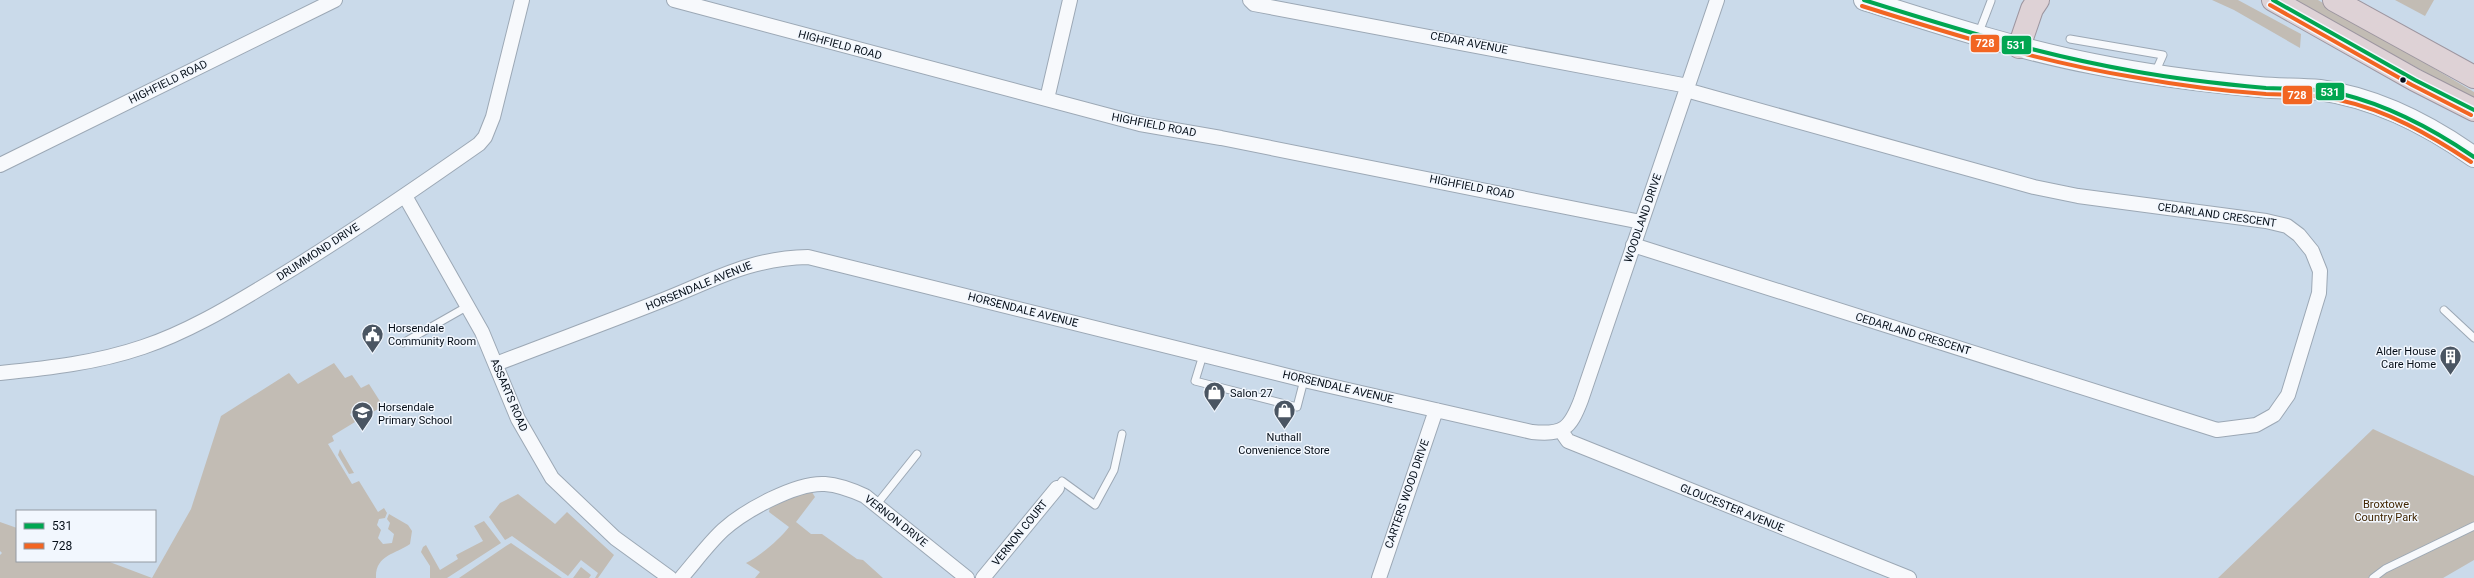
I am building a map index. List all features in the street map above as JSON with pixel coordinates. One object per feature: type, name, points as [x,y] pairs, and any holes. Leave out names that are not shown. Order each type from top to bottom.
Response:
[{"type":"highway","points":[[2019,47],[2032,8],[2038,0]]},
{"type":"highway","points":[[2273,0],[2415,80],[2474,110]]},
{"type":"highway","points":[[2334,0],[2474,76]]},
{"type":"street","name":"HIGHFIELD ROAD","points":[[0,165],[335,0]]},
{"type":"street","name":"DRUMMOND DRIVE","points":[[0,372],[63,366],[108,358],[173,335],[239,301],[299,266],[405,196],[479,144],[485,137],[493,117],[522,0]]},
{"type":"street","name":"HIGHFIELD ROAD","points":[[674,0],[1140,124],[1228,139],[1641,222]]},
{"type":"street","points":[[1047,99],[1070,0]]},
{"type":"street","name":"CEDAR AVENUE","points":[[1250,0],[1254,4],[1687,88]]},
{"type":"street","name":"WOODLAND DRIVE","points":[[1561,431],[1569,426],[1576,413],[1717,0]]},
{"type":"street","points":[[1864,0],[2019,47],[2094,64],[2214,82],[2320,90],[2365,101],[2403,115],[2448,139],[2474,157]]},
{"type":"street","name":"CEDARLAND CRESCENT","points":[[1634,245],[2217,430],[2256,425],[2274,415],[2288,395],[2310,328],[2319,293],[2320,271],[2312,251],[2299,235],[2287,226],[2266,221],[2078,196],[2034,187],[1687,88]]},
{"type":"street","name":"ASSARTS ROAD","points":[[405,196],[468,306],[496,364],[518,420],[552,478],[615,538],[670,578]]},
{"type":"street","name":"HORSENDALE AVENUE","points":[[496,364],[659,302],[748,265],[781,258],[808,257],[1304,380],[1532,432],[1547,434],[1561,431]]},
{"type":"street","name":"CARTERS WOOD DRIVE","points":[[1379,578],[1436,410]]},
{"type":"street","name":"GLOUCESTER AVENUE","points":[[1561,431],[1568,441],[1909,578]]},
{"type":"street","name":"VERNON DRIVE","points":[[681,578],[723,530],[758,506],[809,485],[824,484],[846,487],[877,504],[967,578]]},
{"type":"street","name":"VERNON COURT","points":[[983,578],[1057,488]]},
{"type":"lane","points":[[1978,35],[1991,1]]},
{"type":"lane","points":[[2070,39],[2163,54],[2155,74]]},
{"type":"lane","points":[[403,343],[468,306]]},
{"type":"lane","points":[[2444,310],[2474,338]]},
{"type":"lane","points":[[1203,355],[1195,381],[1297,407],[1304,380]]},
{"type":"lane","points":[[1057,488],[1062,481],[1095,505],[1114,470],[1122,434]]},
{"type":"lane","points":[[877,504],[916,454]]},
{"type":"lane","points":[[2373,578],[2385,569],[2474,526]]},
{"type":"green space","points":[[2212,0],[2238,0],[2301,34],[2300,48],[2234,10]]},
{"type":"green space","points":[[2294,0],[2318,0],[2474,92],[2474,99]]},
{"type":"green space","points":[[2395,0],[2434,0],[2425,16]]},
{"type":"green space","points":[[334,363],[345,378],[352,375],[361,388],[369,384],[383,406],[363,418],[358,410],[350,414],[355,422],[332,436],[334,441],[328,444],[352,484],[359,481],[378,512],[384,508],[387,513],[385,518],[379,519],[377,525],[381,530],[378,538],[383,544],[392,543],[394,534],[388,529],[390,523],[387,519],[389,514],[408,525],[412,531],[410,544],[387,556],[379,564],[376,578],[152,578],[191,509],[221,416],[289,373],[298,384]]},
{"type":"green space","name":"Broxtowe Country Park","points":[[2373,429],[2474,476],[2474,560],[2443,578],[2218,578]]},
{"type":"green space","points":[[340,449],[354,473],[349,474],[338,455]]},
{"type":"green space","points":[[810,489],[815,497],[796,522],[811,534],[822,534],[857,559],[863,560],[883,578],[755,578],[760,572],[746,563],[769,547],[789,527],[769,512],[770,506]]},
{"type":"green space","points":[[518,494],[555,524],[567,512],[614,555],[598,578],[595,578],[598,573],[581,560],[568,576],[512,536],[505,540],[489,517],[500,503]]},
{"type":"green space","points":[[484,521],[501,543],[447,578],[430,578],[430,566],[421,552],[423,547],[426,545],[440,570],[458,559],[456,555],[483,541],[474,526]]},
{"type":"green space","points":[[0,522],[16,528],[16,562],[110,562],[152,578],[0,578],[0,555],[2,553],[0,551]]},
{"type":"green space","points":[[511,543],[562,578],[459,578],[506,546]]},
{"type":"green space","points":[[581,567],[591,575],[589,578],[573,578]]},
{"type":"transit line","name":"531","points":[[1864,0],[1997,40],[2099,65],[2199,81],[2266,88],[2314,90],[2342,94],[2377,105],[2411,120],[2443,137],[2474,157]]},
{"type":"transit line","name":"531","points":[[2273,0],[2415,80],[2474,110]]},
{"type":"transit line","name":"728","points":[[2270,5],[2412,85],[2471,115]]},
{"type":"transit line","name":"728","points":[[1862,6],[1996,46],[2064,64],[2099,71],[2200,87],[2249,93],[2303,95],[2357,104],[2391,117],[2424,133],[2471,162]]},
{"type":"place","name":"Horsendale Community Room","points":[[372,354]]},
{"type":"place","name":"Alder House Care Home","points":[[2451,376]]},
{"type":"place","name":"Salon 27","points":[[1214,412]]},
{"type":"place","name":"Nuthall Convenience Store","points":[[1284,430]]},
{"type":"place","name":"Horsendale Primary School","points":[[363,432]]}]
